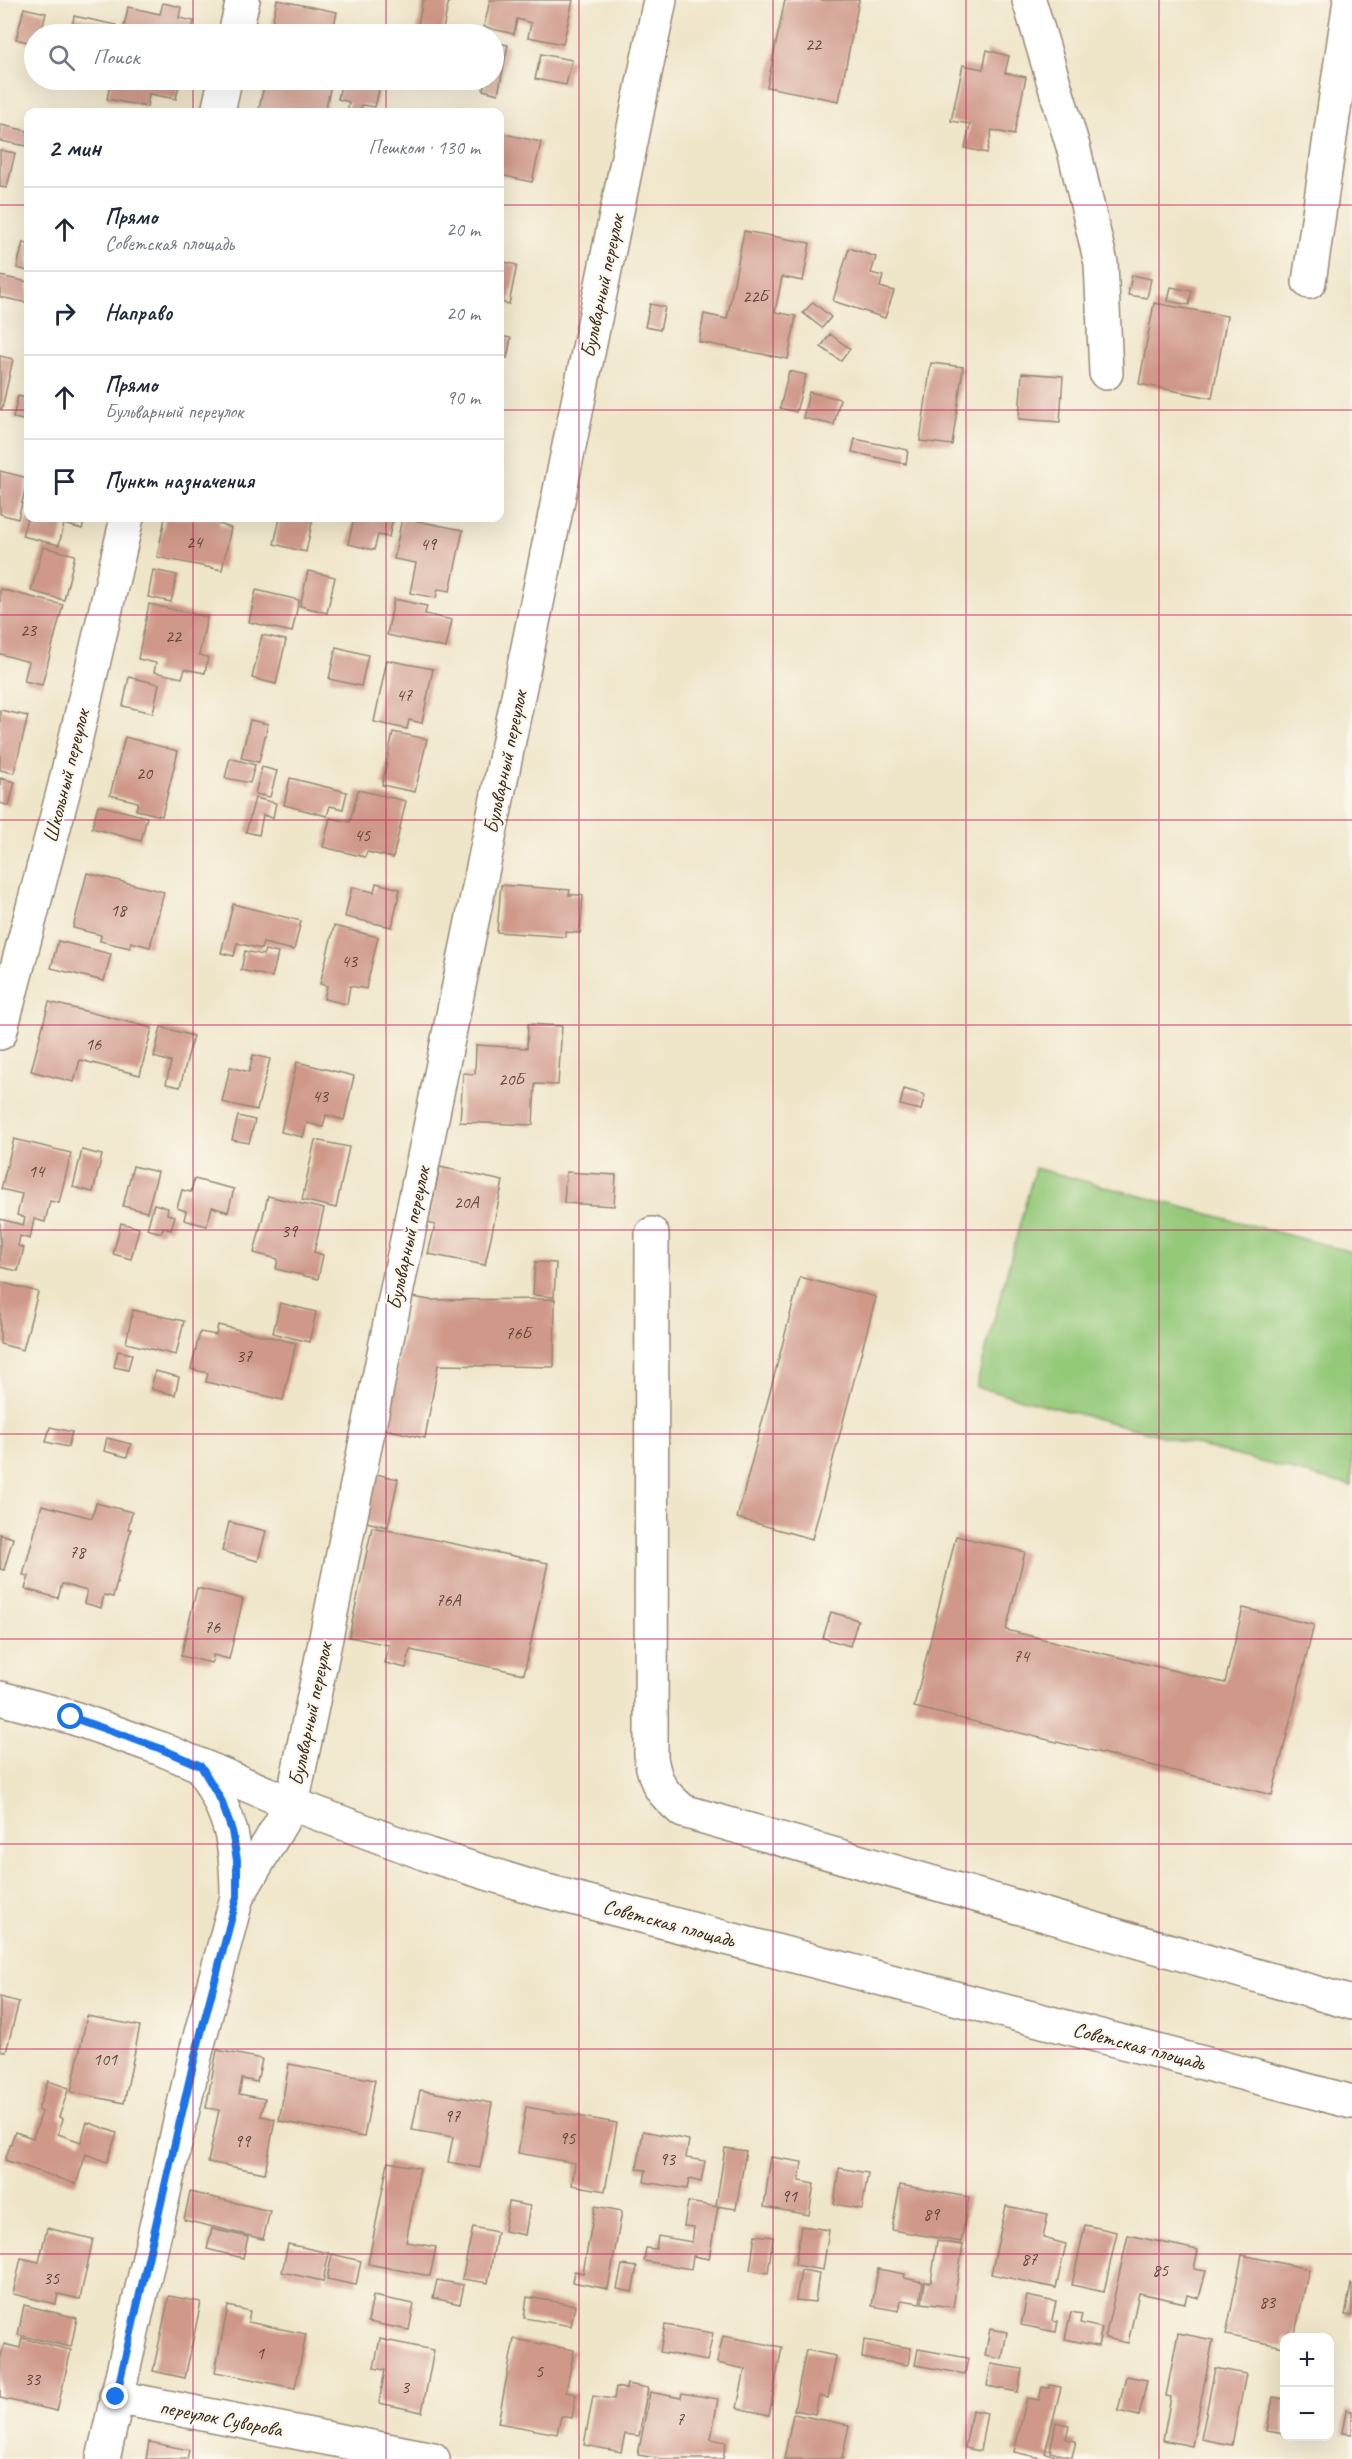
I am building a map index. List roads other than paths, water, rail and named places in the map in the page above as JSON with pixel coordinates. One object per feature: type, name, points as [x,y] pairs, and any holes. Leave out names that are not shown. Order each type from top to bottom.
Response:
[{"type":"street","points":[[237,24],[243,0]]},
{"type":"street","name":"Бульварный переулок","points":[[103,2459],[196,2052],[237,1897],[292,1804],[660,0]]},
{"type":"street","points":[[1029,0],[1074,150],[1099,251],[1103,282],[1106,373]]},
{"type":"street","points":[[1309,282],[1350,0]]},
{"type":"street","points":[[219,108],[223,90]]},
{"type":"street","name":"Школьный переулок","points":[[0,1033],[64,789],[126,522]]},
{"type":"street","points":[[652,1234],[651,1758],[655,1779],[664,1795],[683,1811],[1352,2003]]},
{"type":"street","name":"Советская площадь","points":[[0,1698],[71,1717],[159,1748],[292,1804],[429,1854],[535,1888],[1352,2102]]},
{"type":"street","points":[[201,1766],[221,1800],[232,1831],[237,1860],[237,1897]]},
{"type":"street","name":"переулок Суворова","points":[[116,2397],[433,2459]]}]
